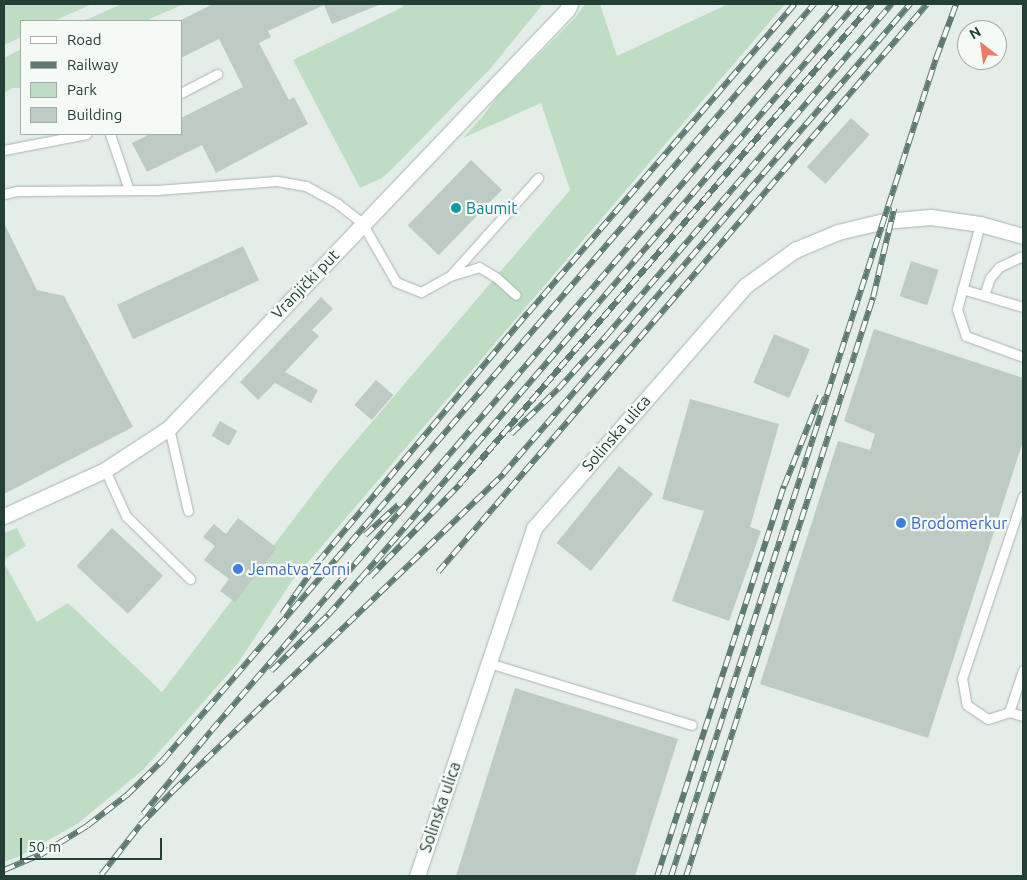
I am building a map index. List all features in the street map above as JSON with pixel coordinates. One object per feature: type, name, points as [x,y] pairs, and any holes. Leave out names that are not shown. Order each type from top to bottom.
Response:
[{"type":"street","name":"Vranjički put","points":[[4,516],[104,470],[169,428],[560,17],[570,4]]},
{"type":"street","name":"Solinska ulica","points":[[417,876],[534,528],[745,286],[795,250],[838,232],[884,221],[931,218],[980,224],[1023,236]]},
{"type":"lane","points":[[182,92],[217,74]]},
{"type":"lane","points":[[4,150],[81,135]]},
{"type":"lane","points":[[110,135],[129,190]]},
{"type":"lane","points":[[450,276],[538,178]]},
{"type":"lane","points":[[4,194],[17,191],[129,190],[277,181],[306,186],[338,204],[362,224],[396,282],[421,292],[450,276],[479,267],[497,278],[516,295]]},
{"type":"lane","points":[[980,224],[957,309],[966,336],[1023,356]]},
{"type":"lane","points":[[984,295],[990,278],[999,267],[1023,258]]},
{"type":"lane","points":[[962,289],[1023,307]]},
{"type":"lane","points":[[169,428],[188,510]]},
{"type":"lane","points":[[104,470],[126,516],[190,578]]},
{"type":"lane","points":[[1023,496],[962,678],[967,705],[988,719],[1010,712],[1023,716]]},
{"type":"lane","points":[[489,663],[692,725]]},
{"type":"lane","points":[[1010,712],[1023,670]]},
{"type":"green space","points":[[4,4],[92,4],[56,20],[20,20],[20,37],[4,45]]},
{"type":"green space","points":[[122,4],[184,4],[147,20],[85,20]]},
{"type":"green space","points":[[401,4],[543,4],[491,68],[389,172],[382,178],[360,188],[293,60],[403,7]]},
{"type":"green space","points":[[585,4],[600,4],[617,56],[728,4],[785,4],[292,581],[238,663],[143,770],[77,824],[20,856],[4,862],[4,563],[37,622],[68,603],[162,692],[331,470],[570,190],[541,103],[463,138],[498,96],[575,18]]},
{"type":"green space","points":[[20,50],[20,88],[13,88],[4,93],[4,58]]},
{"type":"green space","points":[[17,528],[26,546],[4,559],[4,533]]},
{"type":"building","points":[[213,4],[381,4],[332,24],[324,5],[268,31],[271,37],[259,43],[289,100],[294,97],[308,124],[216,173],[202,145],[147,172],[132,143],[148,135],[182,135],[182,118],[243,87],[219,39],[182,58],[181,20]]},
{"type":"building","points":[[851,118],[870,135],[825,184],[807,167]]},
{"type":"building","name":"Baumit","points":[[471,160],[502,190],[439,255],[408,225]]},
{"type":"building","points":[[4,223],[37,290],[64,296],[133,427],[4,494]]},
{"type":"building","points":[[243,246],[259,280],[133,339],[117,305]]},
{"type":"building","points":[[911,261],[939,270],[927,305],[900,296]]},
{"type":"building","points":[[321,297],[333,309],[312,330],[319,336],[285,372],[318,390],[311,403],[275,383],[258,400],[240,382]]},
{"type":"building","points":[[874,329],[1023,378],[1023,441],[928,738],[760,684],[838,441],[870,450],[875,434],[844,421]]},
{"type":"building","points":[[774,334],[810,349],[789,398],[753,383]]},
{"type":"building","points":[[376,380],[393,395],[372,420],[354,405]]},
{"type":"building","points":[[690,399],[779,424],[750,527],[761,531],[729,621],[672,601],[704,511],[662,499]]},
{"type":"building","points":[[220,421],[237,431],[229,446],[212,436]]},
{"type":"building","points":[[619,466],[653,494],[591,571],[557,543]]},
{"type":"building","name":"Jematva Zorni","points":[[238,518],[277,548],[235,602],[220,591],[229,579],[204,560],[215,546],[203,537],[214,524],[226,534]]},
{"type":"building","points":[[112,528],[163,576],[128,614],[77,566]]},
{"type":"building","points":[[515,688],[678,739],[635,876],[456,876]]},
{"type":"railway","points":[[282,614],[318,562],[528,313],[795,4]]},
{"type":"railway","points":[[4,870],[40,855],[87,826],[127,795],[163,760],[814,4]]},
{"type":"railway","points":[[143,814],[211,731],[837,4]]},
{"type":"railway","points":[[271,671],[328,615],[361,578],[856,4]]},
{"type":"railway","points":[[370,577],[459,485],[872,4]]},
{"type":"railway","points":[[511,434],[558,389],[606,336],[892,4]]},
{"type":"railway","points":[[101,875],[140,825],[173,791],[503,474],[910,4]]},
{"type":"railway","points":[[438,572],[927,4]]},
{"type":"railway","points":[[671,876],[936,58],[956,4]]},
{"type":"railway","points":[[686,876],[873,297],[894,208]]},
{"type":"railway","points":[[657,876],[784,486],[820,396]]},
{"type":"railway","points":[[365,535],[398,505]]},
{"type":"place","name":"Baumit","points":[[456,208]]},
{"type":"place","name":"Brodomerkur","points":[[901,523]]},
{"type":"place","name":"Jematva Zorni","points":[[238,569]]}]
